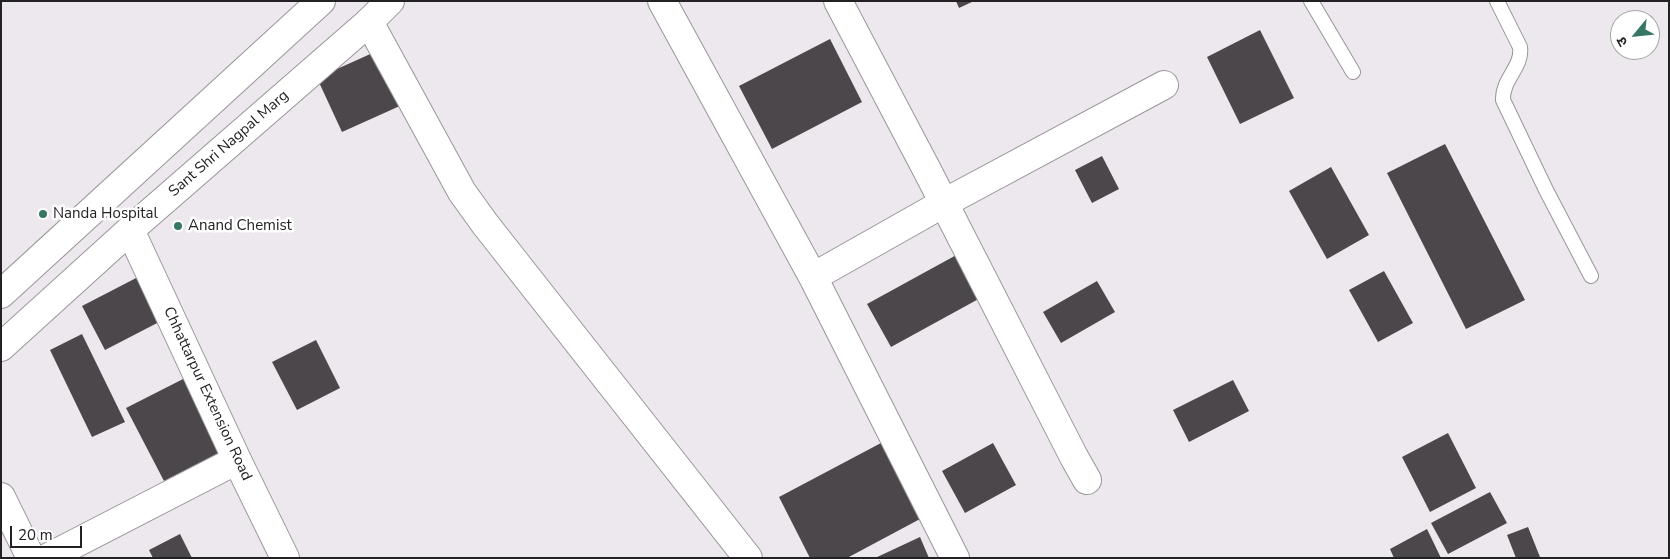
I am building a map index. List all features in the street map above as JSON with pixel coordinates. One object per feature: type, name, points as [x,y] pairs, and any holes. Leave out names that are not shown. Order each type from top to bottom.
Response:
[{"type":"street","points":[[1,294],[322,1]]},
{"type":"street","name":"Sant Shri Nagpal Marg","points":[[1,347],[130,230],[390,1]]},
{"type":"street","points":[[662,1],[813,277],[955,558]]},
{"type":"street","points":[[838,1],[1074,457],[1088,480]]},
{"type":"street","points":[[368,22],[462,192],[520,269],[748,558]]},
{"type":"street","points":[[813,277],[944,203],[1164,85]]},
{"type":"street","name":"Chhattarpur Extension Road","points":[[130,230],[237,460],[285,558]]},
{"type":"street","points":[[47,558],[237,460]]},
{"type":"street","points":[[1,497],[31,558]]},
{"type":"lane","points":[[1311,1],[1353,72]]},
{"type":"lane","points":[[1497,1],[1520,46],[1521,54],[1520,60],[1502,91],[1503,100],[1546,190],[1591,276]]},
{"type":"building","points":[[956,1],[974,1],[959,8]]},
{"type":"building","points":[[1260,30],[1294,98],[1240,124],[1207,57]]},
{"type":"building","points":[[830,39],[862,102],[772,149],[739,86]]},
{"type":"building","points":[[377,51],[402,105],[342,132],[317,78]]},
{"type":"building","points":[[1445,144],[1525,300],[1466,329],[1387,173]]},
{"type":"building","points":[[1102,156],[1119,189],[1092,203],[1075,170]]},
{"type":"building","points":[[1331,167],[1369,235],[1327,259],[1289,191]]},
{"type":"building","points":[[960,253],[984,296],[891,347],[867,304]]},
{"type":"building","points":[[1384,271],[1413,323],[1378,342],[1349,290]]},
{"type":"building","points":[[140,276],[163,320],[105,350],[82,306]]},
{"type":"building","points":[[1097,281],[1115,312],[1061,343],[1043,312]]},
{"type":"building","points":[[82,334],[125,422],[92,437],[50,350]]},
{"type":"building","points":[[316,340],[340,388],[297,410],[272,362]]},
{"type":"building","points":[[189,376],[226,449],[164,481],[126,408]]},
{"type":"building","points":[[1233,380],[1249,411],[1189,442],[1173,410]]},
{"type":"building","points":[[1448,433],[1476,488],[1430,512],[1402,457]]},
{"type":"building","points":[[881,443],[920,519],[847,558],[810,558],[779,497]]},
{"type":"building","points":[[993,443],[1016,485],[965,513],[942,471]]},
{"type":"building","points":[[1490,492],[1507,523],[1448,554],[1431,523]]},
{"type":"building","points":[[1528,527],[1540,557],[1516,558],[1507,535]]},
{"type":"building","points":[[1427,529],[1441,558],[1394,558],[1390,549]]},
{"type":"building","points":[[180,534],[192,558],[153,558],[149,550]]},
{"type":"building","points":[[920,537],[929,558],[875,558]]},
{"type":"place","name":"Nanda Hospital","points":[[43,214]]},
{"type":"place","name":"Anand Chemist","points":[[178,226]]}]
